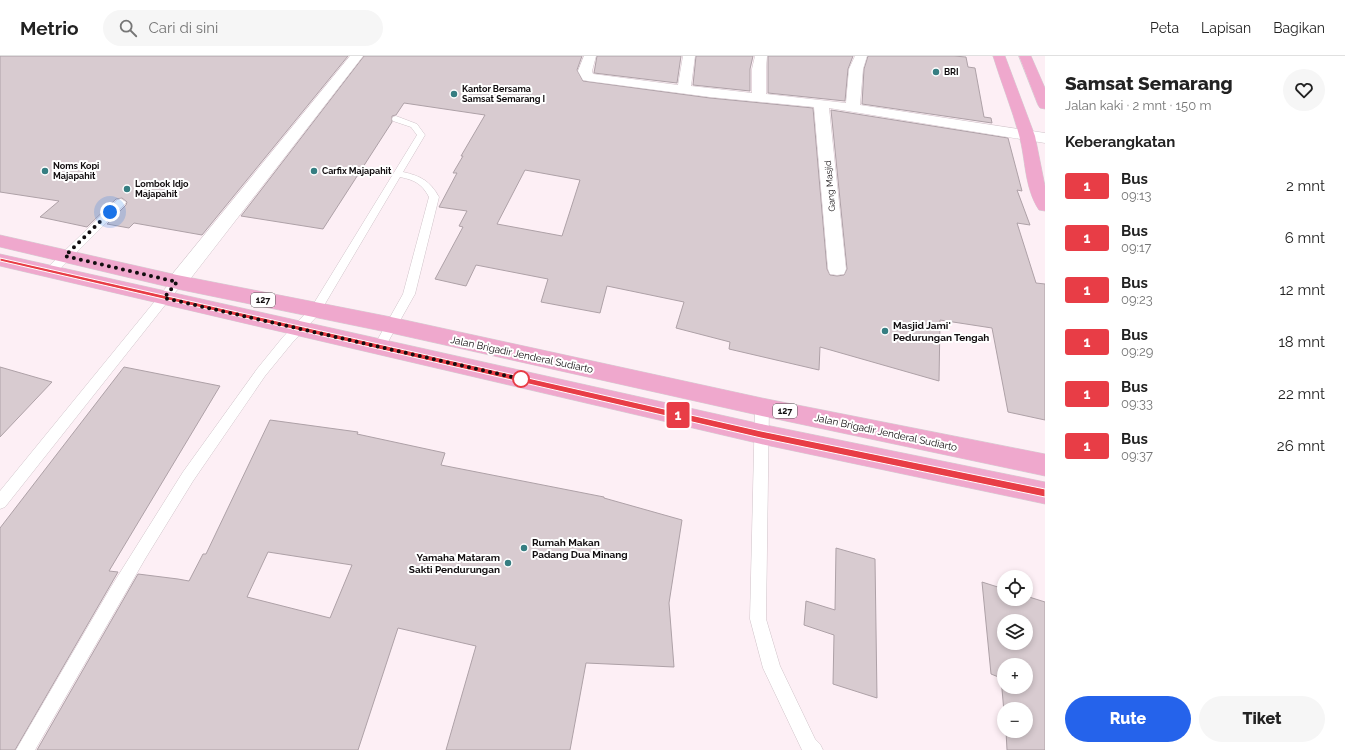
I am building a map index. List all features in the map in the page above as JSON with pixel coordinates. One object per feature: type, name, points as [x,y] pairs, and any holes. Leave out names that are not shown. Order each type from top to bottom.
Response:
[{"type":"main road","points":[[999,56],[1027,136],[1045,206]]},
{"type":"main road","points":[[1025,56],[1045,105]]},
{"type":"main road","name":"Jalan Brigadir Jenderal Sudiarto","points":[[0,241],[65,256],[170,290],[298,328],[761,434],[1045,493]]},
{"type":"main road","name":"Jalan Brigadir Jenderal Sudiarto","points":[[0,260],[50,272],[315,311],[391,325],[762,406],[1045,464]]},
{"type":"street","points":[[170,290],[353,56]]},
{"type":"street","points":[[590,56],[585,71],[586,74],[593,78],[684,90],[822,103],[1045,138]]},
{"type":"street","points":[[684,90],[689,56]]},
{"type":"street","points":[[759,96],[760,56]]},
{"type":"street","points":[[853,108],[856,69],[861,56]]},
{"type":"street","name":"Gang Masjid","points":[[822,103],[837,269]]},
{"type":"lane","points":[[25,750],[181,486],[245,395],[298,328],[315,311],[421,135],[419,129],[411,123],[396,119]]},
{"type":"lane","points":[[380,346],[409,294],[434,197],[429,187],[421,179],[398,174]]},
{"type":"lane","points":[[50,272],[121,202]]},
{"type":"lane","points":[[0,502],[170,290]]},
{"type":"lane","points":[[762,406],[758,619],[772,668],[809,744],[814,750]]},
{"type":"building","points":[[0,56],[348,56],[202,235],[134,223],[129,228],[107,224],[126,205],[127,202],[122,198],[116,199],[87,227],[40,217],[59,201],[0,192]]},
{"type":"building","points":[[364,56],[582,56],[577,70],[583,81],[710,98],[813,108],[827,269],[830,275],[837,276],[844,275],[847,269],[831,110],[1008,138],[1022,191],[1017,190],[1030,225],[1017,223],[1036,283],[1045,284],[1045,420],[1008,412],[992,328],[940,320],[939,381],[820,347],[819,370],[729,349],[730,342],[676,328],[684,302],[607,286],[600,313],[541,302],[548,279],[476,265],[466,286],[435,279],[463,227],[459,226],[467,211],[439,207],[457,173],[453,173],[463,156],[461,156],[485,115],[404,103],[396,115],[392,116],[392,122],[323,229],[241,216]],"holes":[[[525,170],[580,180],[562,236],[497,224]]]},
{"type":"building","points":[[597,56],[681,56],[677,83],[594,73]]},
{"type":"building","points":[[696,56],[753,56],[750,69],[750,91],[693,85]]},
{"type":"building","points":[[768,56],[853,56],[848,69],[845,101],[768,93]]},
{"type":"building","points":[[868,56],[966,57],[968,67],[975,68],[984,117],[991,118],[992,123],[862,104],[864,69]]},
{"type":"building","points":[[0,367],[52,382],[0,437]]},
{"type":"building","points":[[124,367],[220,386],[109,571],[118,572],[15,750],[0,750],[0,528]]},
{"type":"building","points":[[270,420],[358,432],[357,434],[445,453],[441,465],[604,497],[682,520],[669,603],[674,667],[586,663],[570,750],[446,750],[476,646],[398,628],[358,750],[37,750],[138,574],[189,581],[203,554],[206,554]],"holes":[[[268,552],[352,565],[330,618],[247,597]]]},
{"type":"building","points":[[836,548],[875,559],[877,698],[833,684],[834,635],[804,625],[806,601],[835,610]]},
{"type":"building","points":[[982,582],[997,587],[997,606],[1033,606],[1033,598],[1045,602],[1045,750],[1007,750],[1006,738],[1033,738],[1033,702],[1003,702],[1002,694],[1033,694],[1033,658],[997,658],[997,676],[991,674]]},
{"type":"bus line","name":"1","points":[[0,260],[761,434],[1045,493]]},
{"type":"place","name":"BRI","points":[[936,72]]},
{"type":"place","name":"Kantor Bersama Samsat Semarang I","points":[[454,94]]},
{"type":"place","name":"Noms Kopi Majapahit","points":[[45,171]]},
{"type":"place","name":"Carfix Majapahit","points":[[314,171]]},
{"type":"place","name":"Lombok Idjo Majapahit","points":[[127,189]]},
{"type":"place","name":"Masjid Jami' Pedurungan Tengah","points":[[885,331]]},
{"type":"place","name":"Rumah Makan Padang Dua Minang","points":[[524,548]]},
{"type":"place","name":"Yamaha Mataram Sakti Pendurungan","points":[[508,563]]},
{"type":"route","points":[[110,212],[65,256],[177,282],[164,298],[521,379]]}]
